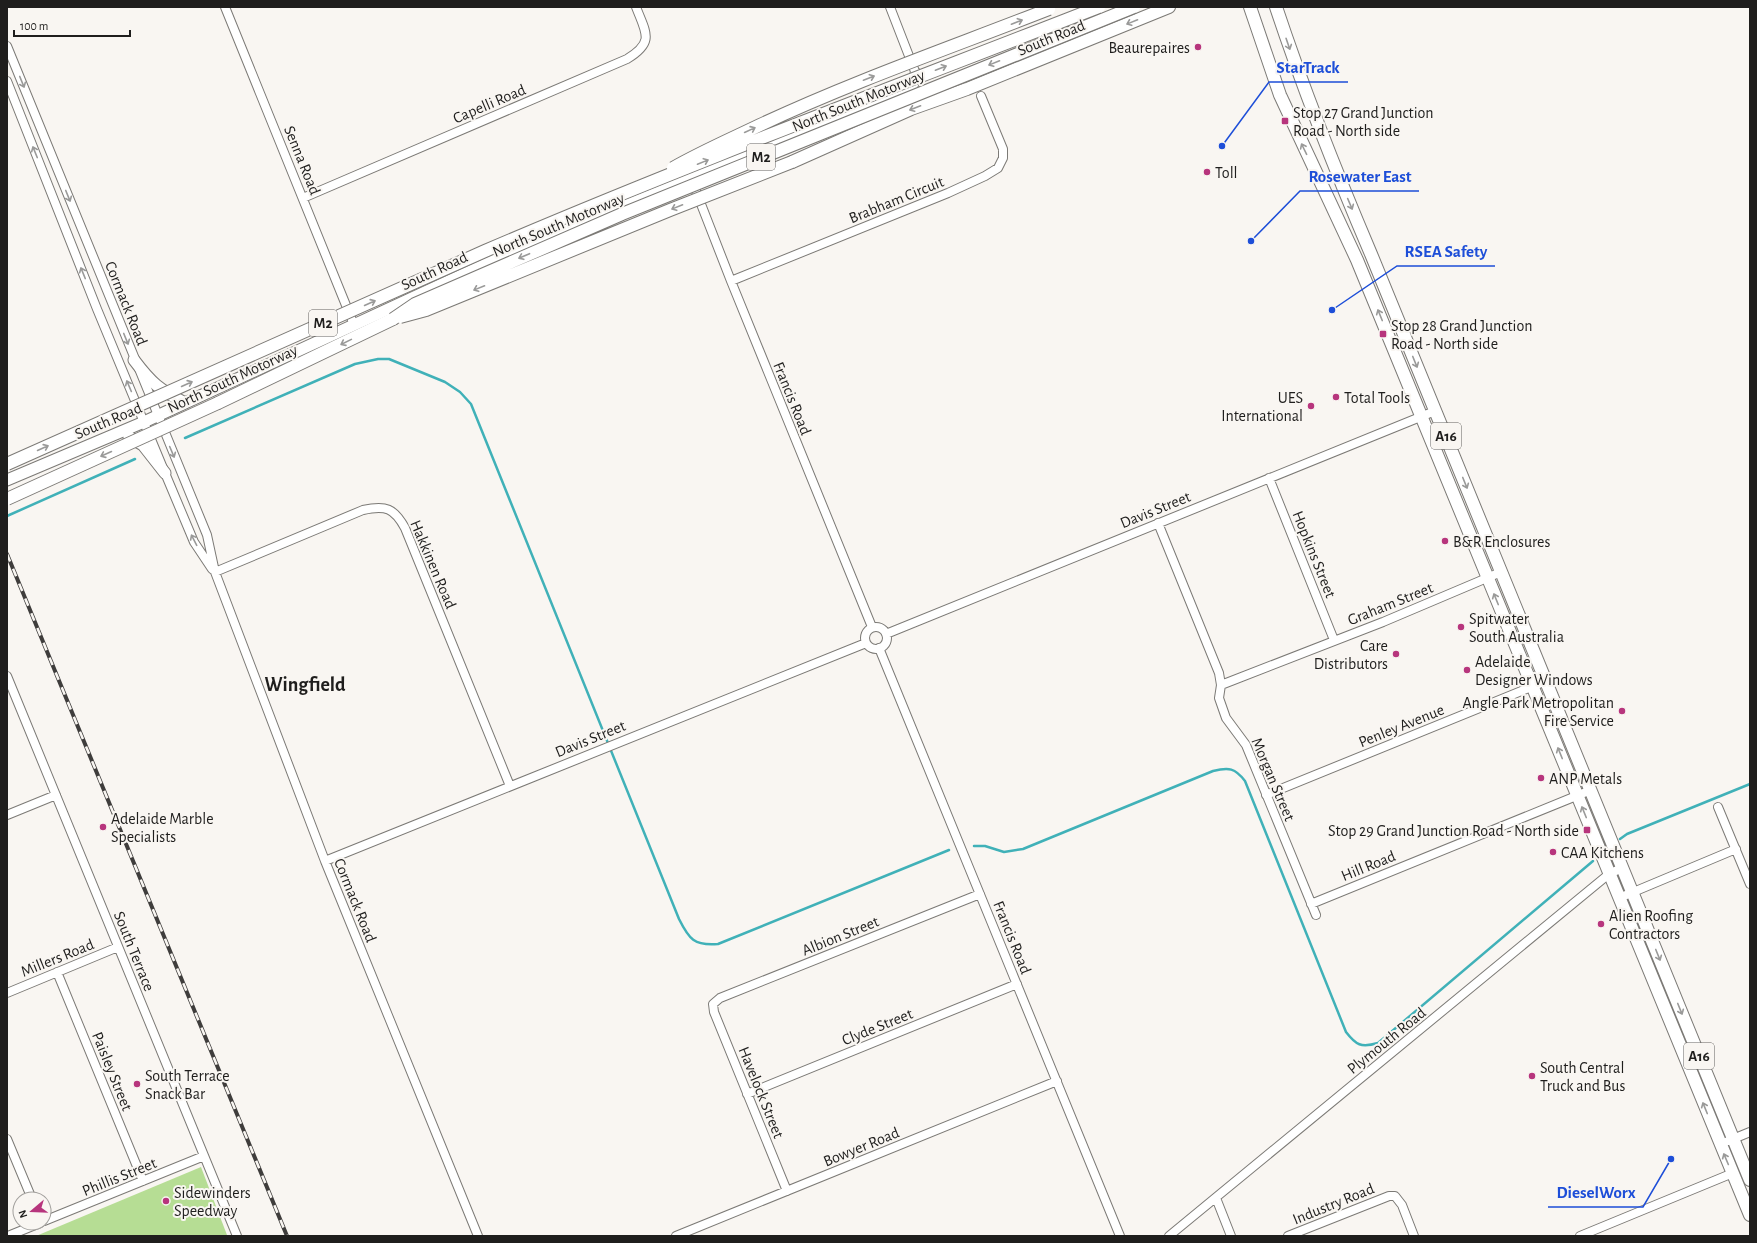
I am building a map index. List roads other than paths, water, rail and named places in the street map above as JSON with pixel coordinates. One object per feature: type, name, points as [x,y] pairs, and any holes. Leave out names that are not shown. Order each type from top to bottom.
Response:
[{"type":"highway","name":"North South Motorway","points":[[7,464],[486,251],[641,187],[1099,7]]},
{"type":"highway","name":"North South Motorway","points":[[7,499],[218,403],[393,319],[414,304],[622,214],[1134,7]]},
{"type":"highway","name":"South Road","points":[[393,319],[426,310],[670,210],[792,162],[911,109],[967,89],[1169,7]]},
{"type":"highway","points":[[1242,7],[1254,21]]},
{"type":"highway","name":"A16","points":[[1250,7],[1280,95],[1357,260],[1750,1215]]},
{"type":"highway","name":"A16","points":[[1276,7],[1333,166],[1371,254],[1750,1180]]},
{"type":"highway","points":[[641,187],[691,158],[850,86],[1053,8]]},
{"type":"highway","points":[[1652,978],[1665,973]]},
{"type":"main road","name":"South Road","points":[[7,480],[144,422],[518,249],[904,92],[912,86],[916,74]]},
{"type":"main road","points":[[134,360],[149,380],[161,390],[185,403]]},
{"type":"main road","points":[[120,432],[143,445],[165,473]]},
{"type":"street","name":"Senna Road","points":[[225,7],[354,325]]},
{"type":"street","name":"Capelli Road","points":[[303,198],[627,59],[637,53],[645,44],[647,36],[636,7]]},
{"type":"street","points":[[890,7],[916,74]]},
{"type":"street","name":"Cormack Road","points":[[7,46],[134,360],[207,535],[215,572],[325,861],[478,1236]]},
{"type":"street","points":[[967,89],[974,90],[981,96],[990,79]]},
{"type":"street","name":"Cormack Road","points":[[7,81],[97,309],[194,542],[215,572]]},
{"type":"street","name":"Brabham Circuit","points":[[731,281],[948,193],[985,176],[998,168],[1003,158],[1003,149],[981,96]]},
{"type":"street","name":"Francis Road","points":[[691,178],[731,281],[872,627]]},
{"type":"street","points":[[97,309],[111,303]]},
{"type":"street","name":"Davis Street","points":[[886,634],[1435,410]]},
{"type":"street","name":"Hopkins Street","points":[[1269,478],[1334,640]]},
{"type":"street","name":"Hakkinen Road","points":[[215,572],[363,510],[384,507],[392,510],[399,517],[405,528],[510,786]]},
{"type":"street","name":"Morgan Street","points":[[1158,523],[1219,673],[1222,685],[1219,698],[1226,718],[1246,745],[1316,915]]},
{"type":"street","name":"Graham Street","points":[[1222,685],[1501,572]]},
{"type":"street","points":[[872,627],[882,629],[886,634],[885,644],[879,648],[872,648],[866,643],[866,632],[872,627]]},
{"type":"street","name":"Davis Street","points":[[325,861],[866,643]]},
{"type":"street","name":"Francis Road","points":[[879,648],[1120,1236]]},
{"type":"street","name":"South Terrace","points":[[7,676],[237,1236]]},
{"type":"street","name":"Penley Avenue","points":[[1266,795],[1546,681]]},
{"type":"street","name":"Hill Road","points":[[1311,904],[1591,790]]},
{"type":"street","points":[[7,815],[56,795]]},
{"type":"street","points":[[1718,807],[1750,884]]},
{"type":"street","points":[[1619,898],[1736,849]]},
{"type":"street","name":"Plymouth Road","points":[[1169,1236],[1609,874],[1622,868]]},
{"type":"street","name":"Albion Street","points":[[713,1004],[720,998],[980,894]]},
{"type":"street","name":"Millers Road","points":[[7,993],[118,947]]},
{"type":"street","name":"Paisley Street","points":[[57,972],[143,1181]]},
{"type":"street","name":"Clyde Street","points":[[747,1094],[1017,984]]},
{"type":"street","name":"Havelock Street","points":[[713,1004],[714,1012],[787,1191]]},
{"type":"street","name":"Bowyer Road","points":[[676,1236],[1057,1082]]},
{"type":"street","points":[[1720,1144],[1750,1132]]},
{"type":"street","points":[[7,1138],[29,1191]]},
{"type":"street","name":"Phillis Street","points":[[52,1218],[204,1156]]},
{"type":"street","points":[[1580,1236],[1733,1174]]},
{"type":"street","name":"Industry Road","points":[[1288,1236],[1389,1196],[1395,1196],[1402,1205],[1414,1236]]},
{"type":"street","points":[[1216,1198],[1231,1236]]},
{"type":"street","points":[[8,1236],[20,1231]]},
{"type":"waterway","points":[[185,438],[355,364],[378,359],[389,359],[445,382],[460,392],[471,404],[679,919],[686,932],[693,940],[703,944],[718,944],[949,850]]},
{"type":"waterway","points":[[7,516],[135,459]]},
{"type":"waterway","points":[[974,846],[985,846],[1004,852],[1023,849],[1213,771],[1223,769],[1235,771],[1245,781],[1346,1032],[1356,1043],[1363,1045],[1378,1043],[1593,861]]},
{"type":"waterway","points":[[1620,839],[1627,834],[1750,784]]},
{"type":"railway","points":[[7,554],[287,1236]]},
{"type":"place","name":"Beaurepaires","points":[[1198,47]]},
{"type":"place","name":"Stop 27 Grand Junction Road - North side","points":[[1285,121]]},
{"type":"place","name":"StarTrack","points":[[1222,146]]},
{"type":"place","name":"Toll","points":[[1207,172]]},
{"type":"place","name":"Rosewater East","points":[[1251,241]]},
{"type":"place","name":"RSEA Safety","points":[[1332,310]]},
{"type":"place","name":"Stop 28 Grand Junction Road - North side","points":[[1383,334]]},
{"type":"place","name":"Total Tools","points":[[1336,397]]},
{"type":"place","name":"UES International","points":[[1311,406]]},
{"type":"place","name":"B&R Enclosures","points":[[1445,541]]},
{"type":"place","name":"Spitwater South Australia","points":[[1461,627]]},
{"type":"place","name":"Care Distributors","points":[[1396,654]]},
{"type":"place","name":"Adelaide Designer Windows","points":[[1467,670]]},
{"type":"place","name":"Angle Park Metropolitan Fire Service","points":[[1622,711]]},
{"type":"place","name":"ANP Metals","points":[[1541,778]]},
{"type":"place","name":"Adelaide Marble Specialists","points":[[103,827]]},
{"type":"place","name":"Stop 29 Grand Junction Road - North side","points":[[1587,830]]},
{"type":"place","name":"CAA Kitchens","points":[[1553,852]]},
{"type":"place","name":"Alien Roofing Contractors","points":[[1601,924]]},
{"type":"place","name":"South Central Truck and Bus","points":[[1532,1076]]},
{"type":"place","name":"South Terrace Snack Bar","points":[[137,1084]]},
{"type":"place","name":"DieselWorx","points":[[1671,1159]]},
{"type":"place","name":"Sidewinders Speedway","points":[[166,1201]]},
{"type":"district","name":"Wingfield","points":[[305,684]]}]
